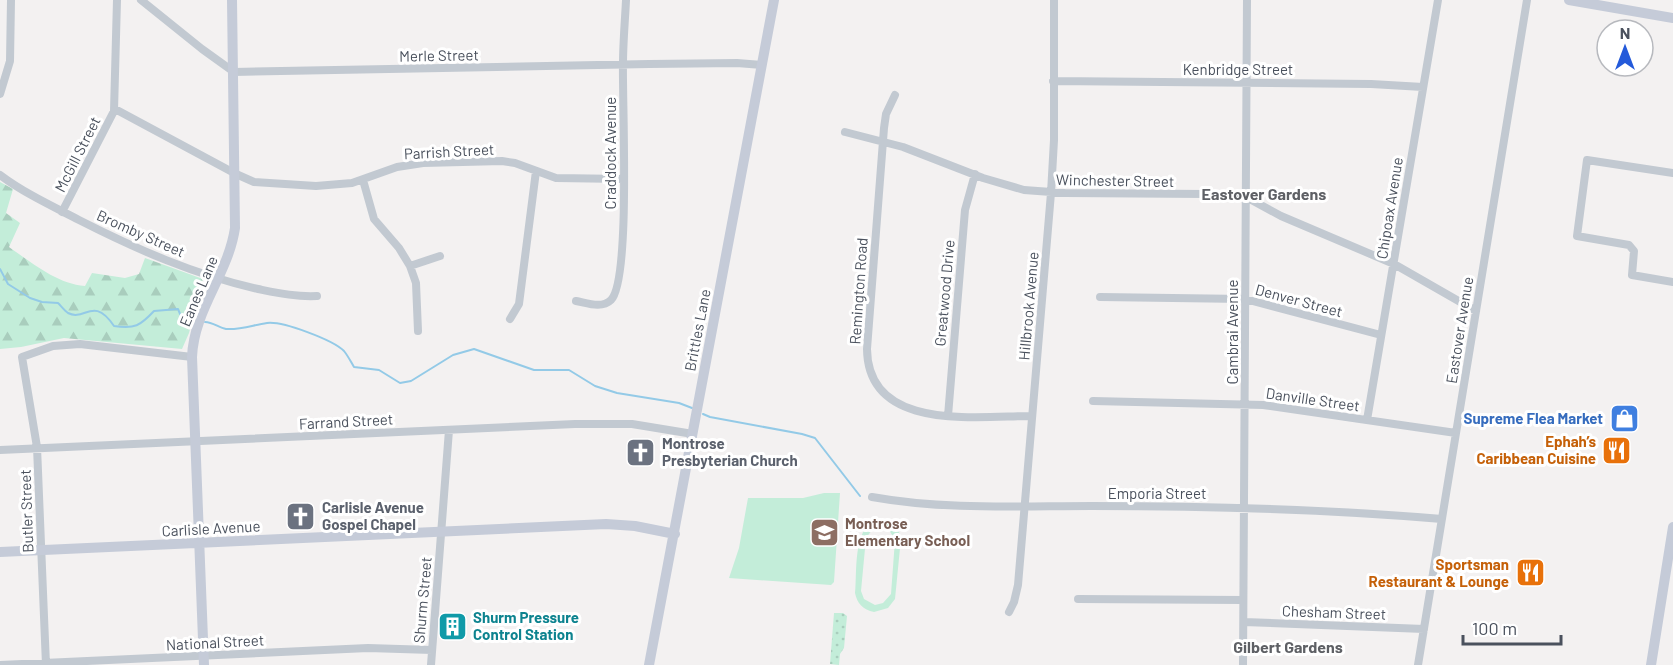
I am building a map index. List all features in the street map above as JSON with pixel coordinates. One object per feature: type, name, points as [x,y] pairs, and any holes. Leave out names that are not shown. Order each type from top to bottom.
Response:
[{"type":"street","points":[[0,94],[9,61],[11,0]]},
{"type":"street","name":"McGill Street","points":[[62,212],[115,109],[117,0]]},
{"type":"street","points":[[141,0],[234,72]]},
{"type":"street","name":"Eanes Lane","points":[[204,660],[192,357],[200,318],[233,244],[236,174],[232,0]]},
{"type":"street","name":"Craddock Avenue","points":[[576,301],[600,305],[607,303],[615,294],[620,268],[623,232],[623,65],[626,0]]},
{"type":"street","name":"Brittles Lane","points":[[649,665],[774,0]]},
{"type":"street","name":"Hillbrook Avenue","points":[[1009,612],[1018,585],[1051,193],[1054,140],[1054,0]]},
{"type":"street","name":"Cambrai Avenue","points":[[1243,665],[1247,0]]},
{"type":"street","name":"Chipoax Avenue","points":[[1367,420],[1438,0]]},
{"type":"street","name":"Eastover Avenue","points":[[1418,665],[1527,0]]},
{"type":"street","points":[[1569,0],[1673,18]]},
{"type":"street","name":"Merle Street","points":[[234,72],[737,63],[762,65]]},
{"type":"street","name":"Kenbridge Street","points":[[1053,81],[1371,84],[1423,87]]},
{"type":"street","name":"Remington Road","points":[[895,95],[886,114],[883,141],[867,349],[868,366],[880,389],[895,401],[913,410],[948,416],[1032,416]]},
{"type":"street","name":"Parrish Street","points":[[115,109],[254,182],[316,186],[352,183],[397,167],[423,163],[502,161],[563,179],[624,179]]},
{"type":"street","name":"Winchester Street","points":[[845,132],[883,141],[1015,188],[1051,193],[1206,194],[1246,197],[1281,216],[1394,264],[1476,312]]},
{"type":"street","points":[[1673,173],[1587,160],[1577,236],[1629,245],[1634,251],[1632,274],[1673,282]]},
{"type":"street","points":[[510,319],[519,304],[536,171]]},
{"type":"street","name":"Greatwood Drive","points":[[948,416],[965,210],[975,174]]},
{"type":"street","name":"Bromby Street","points":[[0,175],[62,212],[140,250],[218,279],[287,295],[317,296]]},
{"type":"street","points":[[363,180],[374,219],[399,248],[410,266],[416,283],[418,332]]},
{"type":"street","points":[[410,266],[440,256]]},
{"type":"street","name":"Denver Street","points":[[1100,297],[1245,299],[1382,335]]},
{"type":"street","name":"Butler Street","points":[[46,664],[37,447],[22,357],[53,346],[80,344],[192,357]]},
{"type":"street","name":"Danville Street","points":[[1093,401],[1245,403],[1456,433]]},
{"type":"street","name":"Farrand Street","points":[[0,450],[621,424],[649,426],[693,434]]},
{"type":"street","name":"Shurm Street","points":[[431,665],[449,430]]},
{"type":"street","name":"Emporia Street","points":[[872,497],[936,504],[1244,508],[1442,519]]},
{"type":"street","name":"Carlisle Avenue","points":[[0,552],[606,524],[635,526],[675,534]]},
{"type":"street","points":[[1651,665],[1671,557],[1673,527]]},
{"type":"street","points":[[1078,599],[1243,600]]},
{"type":"street","name":"Chesham Street","points":[[1244,622],[1424,629]]},
{"type":"street","name":"National Street","points":[[0,665],[204,660],[368,648],[432,650]]},
{"type":"green space","points":[[0,182],[13,189],[6,213],[20,223],[9,247],[54,277],[85,286],[92,273],[125,278],[139,274],[145,258],[203,279],[189,333],[182,349],[64,338],[0,349]]},
{"type":"green space","points":[[824,493],[840,493],[834,582],[831,585],[729,578],[739,548],[748,498],[803,498]]},
{"type":"green space","points":[[875,520],[889,522],[898,529],[901,538],[895,599],[888,608],[874,612],[861,606],[855,593],[858,552],[863,533]],"holes":[[[878,527],[889,530],[895,540],[891,594],[883,603],[875,605],[864,599],[861,591],[866,538],[872,530]]]},
{"type":"green space","points":[[834,613],[843,613],[847,616],[844,648],[840,654],[839,665],[830,664]]},
{"type":"waterway","points":[[0,269],[8,284],[30,298],[42,302],[58,303],[68,313],[74,315],[90,311],[100,312],[114,326],[132,327],[141,323],[154,311],[178,309],[183,321],[193,322]]},
{"type":"waterway","points":[[205,322],[226,329],[267,323],[295,328],[338,347],[344,351],[354,367],[379,370],[400,383],[411,381],[453,355],[474,349],[534,370],[569,370],[595,386],[617,393],[679,403],[692,408]]},
{"type":"waterway","points":[[703,414],[815,438],[860,496]]},
{"type":"place","name":"Supreme Flea Market","points":[[1624,418]]},
{"type":"place","name":"Ephah’s Caribbean Cuisine","points":[[1617,450]]},
{"type":"place","name":"Montrose Presbyterian Church","points":[[641,452]]},
{"type":"place","name":"Carlisle Avenue Gospel Chapel","points":[[301,516]]},
{"type":"place","name":"Montrose Elementary School","points":[[824,532]]},
{"type":"place","name":"Sportsman Restaurant & Lounge","points":[[1530,573]]},
{"type":"place","name":"Shurm Pressure Control Station","points":[[452,626]]},
{"type":"district","name":"Eastover Gardens","points":[[1264,193]]},
{"type":"district","name":"Gilbert Gardens","points":[[1288,646]]}]
